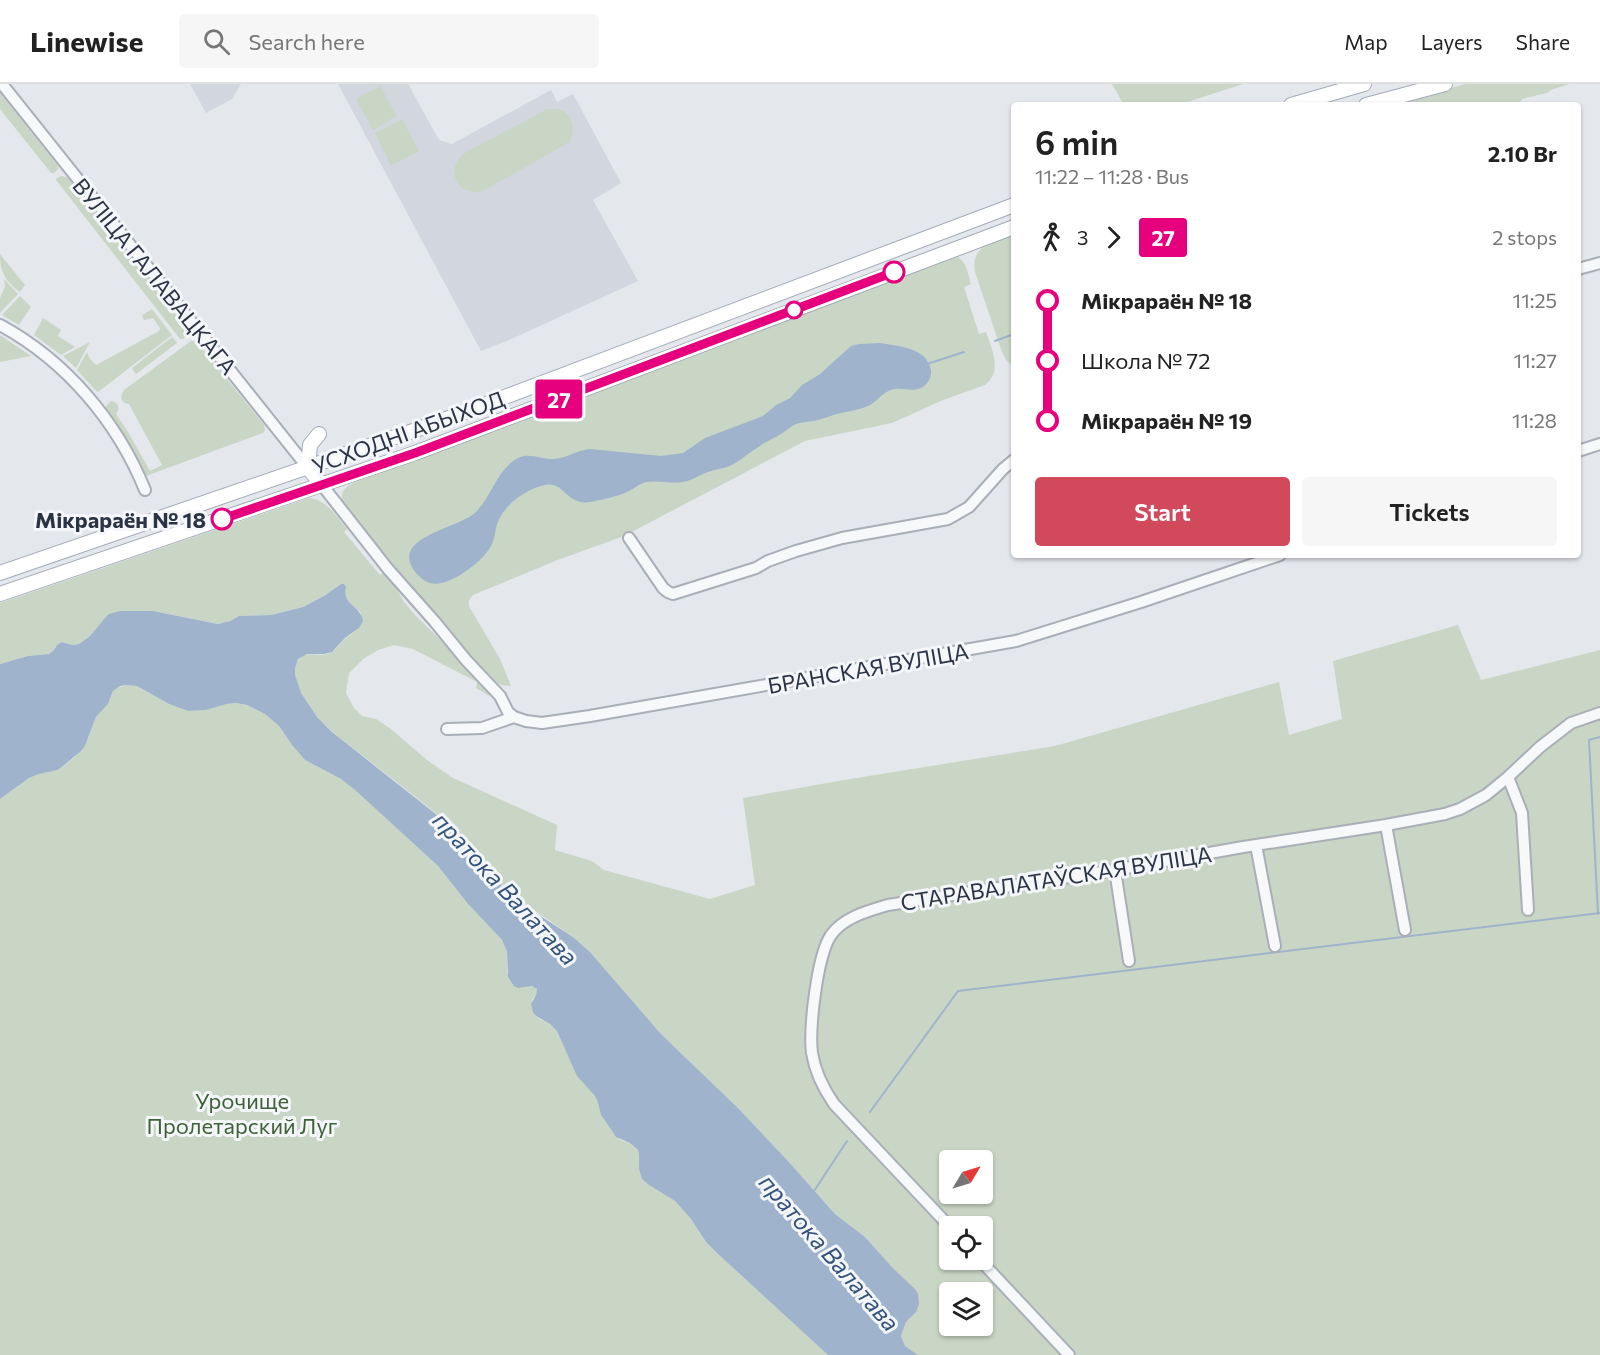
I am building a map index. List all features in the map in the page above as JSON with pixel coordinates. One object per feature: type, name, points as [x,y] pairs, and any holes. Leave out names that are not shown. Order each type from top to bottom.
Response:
[{"type":"main road","points":[[1302,102],[1364,84]]},
{"type":"main road","points":[[1373,102],[1404,89],[1445,84]]},
{"type":"main road","name":"УСХОДНІ АБЫХОД","points":[[0,573],[456,416],[1011,206]]},
{"type":"main road","name":"УСХОДНІ АБЫХОД","points":[[0,594],[415,453],[1011,228]]},
{"type":"main road","points":[[319,434],[310,445],[308,468],[322,485]]},
{"type":"street","name":"ВУЛІЦА ГАЛАВАЦКАГА","points":[[2,84],[308,468]]},
{"type":"street","points":[[1581,268],[1600,263]]},
{"type":"street","points":[[0,325],[18,335],[54,362],[90,398],[116,434],[145,490]]},
{"type":"street","points":[[1581,450],[1600,444]]},
{"type":"street","points":[[629,538],[663,588],[673,594],[756,568],[796,551],[842,538],[948,519],[969,507],[1011,462]]},
{"type":"street","points":[[322,485],[388,568],[466,660],[500,696],[508,712],[514,717]]},
{"type":"street","name":"БРАНСКАЯ ВУЛІЦА","points":[[514,717],[542,723],[580,718],[969,651],[1016,641],[1271,558]]},
{"type":"street","name":"СТАРАВАЛАТАЎСКАЯ ВУЛІЦА","points":[[940,1216],[839,1110],[825,1092],[819,1079],[812,1053],[812,1028],[818,974],[831,936],[842,924],[863,912],[888,905],[1437,816],[1460,809],[1486,795],[1571,723],[1600,713]]},
{"type":"street","points":[[447,729],[482,728],[514,717]]},
{"type":"street","points":[[1508,777],[1522,813],[1528,910]]},
{"type":"street","points":[[1386,825],[1405,930]]},
{"type":"street","points":[[1256,845],[1275,946]]},
{"type":"street","points":[[1115,870],[1129,961]]},
{"type":"street","points":[[989,1270],[1069,1355]]},
{"type":"shaded area","points":[[190,84],[241,84],[232,99],[206,113]]},
{"type":"shaded area","points":[[338,84],[408,84],[439,140],[452,144],[551,90],[557,102],[573,94],[621,183],[593,200],[638,281],[481,351]]},
{"type":"green space","points":[[1112,84],[1243,84],[1187,102],[1122,102]]},
{"type":"green space","points":[[1466,84],[1569,84],[1547,93],[1522,99],[1520,102],[1398,102]]},
{"type":"green space","points":[[380,86],[397,116],[373,130],[356,99]]},
{"type":"green space","points":[[0,93],[58,166],[54,173],[51,173],[0,109]]},
{"type":"green space","points":[[547,109],[559,109],[569,116],[573,130],[568,143],[483,191],[472,192],[458,183],[454,173],[455,167],[463,154]]},
{"type":"green space","points":[[402,119],[419,151],[391,166],[375,133]]},
{"type":"green space","points":[[61,176],[67,177],[188,330],[188,334],[183,339],[180,339],[56,180]]},
{"type":"green space","points":[[1011,235],[1011,364],[1002,352],[975,272],[976,256],[980,250],[992,242]]},
{"type":"green space","points":[[0,254],[25,285],[20,292],[4,276]]},
{"type":"green space","points":[[958,257],[969,276],[971,284],[964,287],[979,334],[986,332],[995,360],[994,373],[985,385],[943,400],[892,423],[805,441],[624,536],[555,561],[473,595],[469,600],[469,606],[500,659],[511,686],[501,685],[491,678],[430,612],[342,502],[344,490],[353,483]]},
{"type":"green space","points":[[4,279],[18,294],[0,313],[0,298],[5,287]]},
{"type":"green space","points":[[20,296],[31,307],[19,325],[2,315]]},
{"type":"green space","points":[[152,309],[172,335],[98,392],[96,391],[77,370],[87,352],[96,365],[159,331],[160,328],[153,318],[144,320],[142,315]]},
{"type":"green space","points":[[43,318],[61,330],[58,336],[75,347],[61,355],[34,335]]},
{"type":"green space","points":[[0,335],[31,356],[0,362]]},
{"type":"green space","points":[[172,337],[177,343],[135,373],[132,368]]},
{"type":"green space","points":[[191,341],[197,342],[264,425],[265,430],[263,433],[146,476],[107,413],[106,406],[111,401],[117,404],[116,414],[150,471],[162,465],[129,404],[122,401],[122,395],[124,390]]},
{"type":"green space","points":[[90,342],[76,368],[63,356]]},
{"type":"green space","points":[[309,498],[315,499],[335,514],[347,529],[344,532],[380,575],[386,570],[404,602],[415,615],[500,702],[476,688],[477,682],[413,649],[394,645],[378,650],[363,659],[349,673],[346,693],[354,708],[362,716],[376,719],[391,729],[427,760],[453,778],[557,825],[555,850],[592,861],[604,870],[710,899],[755,885],[743,798],[1055,746],[1279,682],[1289,735],[1342,719],[1333,661],[1458,625],[1481,680],[1600,650],[1600,1355],[918,1355],[905,1346],[901,1336],[906,1322],[916,1312],[915,1289],[865,1237],[835,1214],[739,1109],[661,1034],[590,952],[573,937],[506,891],[461,834],[337,736],[309,707],[295,678],[298,660],[309,654],[323,655],[332,652],[355,631],[359,622],[361,613],[348,600],[346,589],[341,584],[303,607],[271,615],[239,616],[218,624],[153,611],[120,611],[105,618],[90,636],[79,644],[61,642],[49,654],[28,656],[0,664],[0,603]]},
{"type":"green space","name":"Урочище Пролетарский Луг","points":[[126,685],[137,686],[169,704],[188,711],[206,710],[236,703],[247,705],[265,714],[279,726],[305,760],[341,779],[355,790],[438,866],[468,904],[502,940],[507,952],[507,973],[537,989],[532,1000],[534,1014],[557,1031],[597,1100],[601,1115],[613,1133],[620,1140],[630,1143],[638,1150],[639,1169],[649,1185],[675,1201],[691,1219],[706,1242],[828,1355],[0,1355],[0,799],[29,778],[58,770],[75,757],[88,739],[96,717],[108,704],[113,691]]},
{"type":"water","points":[[880,343],[908,348],[926,358],[931,368],[928,382],[916,389],[890,390],[871,404],[861,408],[796,424],[730,466],[686,481],[646,482],[628,492],[590,502],[576,500],[552,485],[537,487],[510,504],[500,517],[487,553],[463,573],[453,579],[435,584],[422,579],[411,565],[409,555],[413,547],[421,540],[476,512],[505,469],[518,458],[532,456],[554,459],[590,449],[661,456],[683,453],[705,438],[763,416],[776,405],[790,398],[802,385],[820,374],[851,346]]},
{"type":"water","name":"пратока Валатава","points":[[341,584],[346,587],[345,593],[349,602],[359,611],[363,621],[359,628],[345,638],[332,652],[307,654],[298,659],[295,669],[301,693],[317,717],[332,732],[461,834],[506,891],[573,937],[590,952],[661,1034],[739,1109],[835,1214],[865,1237],[915,1289],[919,1304],[916,1312],[906,1322],[901,1336],[905,1346],[918,1355],[828,1355],[718,1254],[675,1201],[642,1179],[638,1150],[630,1143],[616,1137],[601,1115],[594,1095],[577,1076],[557,1031],[533,1012],[531,1004],[537,989],[532,986],[518,988],[508,977],[507,952],[502,940],[468,904],[438,866],[355,790],[341,779],[305,760],[279,726],[265,714],[247,705],[236,703],[206,710],[188,711],[169,704],[137,686],[120,686],[113,691],[108,704],[96,717],[85,746],[80,752],[58,770],[29,778],[0,799],[0,664],[28,656],[49,654],[61,642],[79,644],[90,636],[109,614],[120,611],[153,611],[218,624],[239,616],[271,615],[303,607]]},
{"type":"waterway","points":[[995,341],[1011,335]]},
{"type":"waterway","points":[[927,364],[964,352]]},
{"type":"waterway","points":[[1598,914],[1589,740],[1600,737]]},
{"type":"waterway","points":[[870,1112],[958,991],[1600,913]]},
{"type":"waterway","points":[[814,1191],[847,1141]]},
{"type":"bus line","name":"27","points":[[222,519],[415,453],[894,272]]},
{"type":"place","name":"Мікрараён № 18","points":[[222,519]]}]
